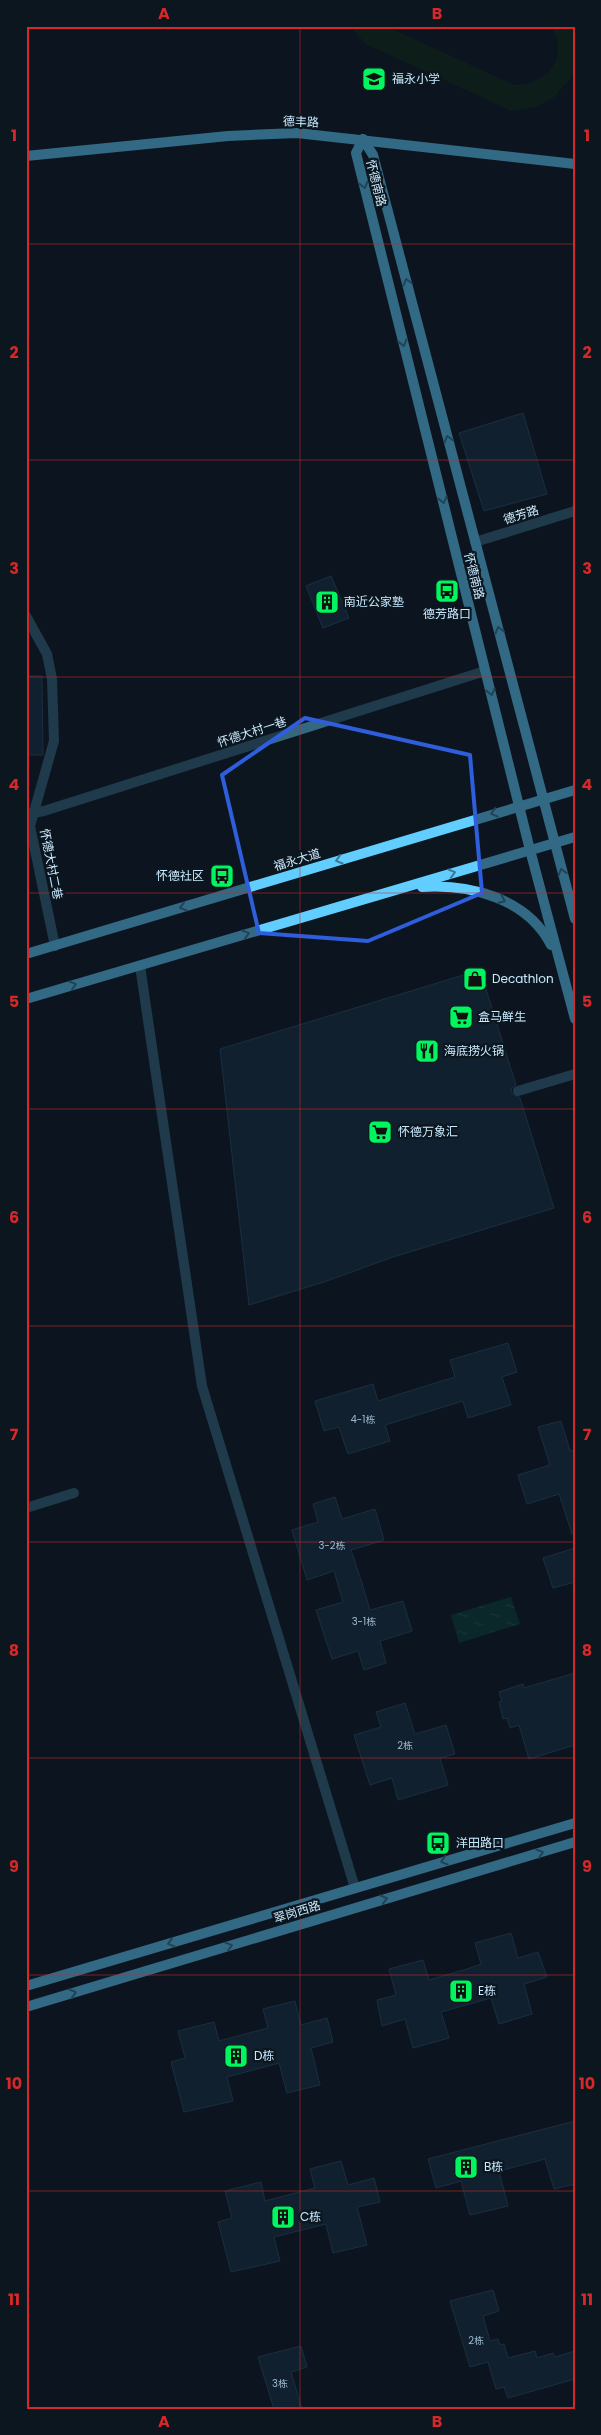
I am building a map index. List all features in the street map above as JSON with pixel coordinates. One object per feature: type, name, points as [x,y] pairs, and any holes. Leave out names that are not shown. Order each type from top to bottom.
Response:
[{"type":"main road","name":"德丰路","points":[[26,156],[264,133],[322,135],[363,139],[575,164]]},
{"type":"main road","name":"怀德南路","points":[[575,919],[374,155],[363,139],[356,153],[530,850],[575,1019]]},
{"type":"main road","name":"福永大道","points":[[26,954],[575,790]]},
{"type":"main road","points":[[26,999],[575,837]]},
{"type":"main road","points":[[403,888],[437,886],[471,890],[498,898],[516,907],[532,920],[546,935],[560,964]]},
{"type":"main road","name":"翠岗西路","points":[[26,1986],[575,1823]]},
{"type":"main road","name":"翠岗西路","points":[[26,2007],[575,1842]]},
{"type":"street","name":"德芳路","points":[[475,542],[575,511]]},
{"type":"street","name":"怀德大村二巷","points":[[26,616],[47,654],[52,679],[54,741],[29,814],[32,839],[55,946]]},
{"type":"street","name":"怀德大村一巷","points":[[29,814],[485,671]]},
{"type":"street","points":[[140,966],[202,1386],[355,1888]]},
{"type":"street","points":[[518,1091],[575,1074]]},
{"type":"street","points":[[26,1508],[74,1494]]},
{"type":"highlighted area","points":[[305,718],[470,755],[482,893],[368,941],[259,933],[222,775]]},
{"type":"shaded area","points":[[350,26],[385,26],[514,85],[526,84],[537,80],[546,75],[552,67],[557,58],[558,48],[551,26],[575,26],[575,66],[570,79],[553,98],[535,107],[512,111],[366,44]]},
{"type":"water","points":[[511,1597],[520,1624],[459,1643],[451,1615]]},
{"type":"building","points":[[523,413],[547,494],[484,511],[459,433]]},
{"type":"building","name":"南近公家塾","points":[[331,576],[349,618],[323,628],[306,586]]},
{"type":"building","points":[[26,676],[42,676],[43,755],[26,755]]},
{"type":"building","name":"怀德万象汇","points":[[480,970],[516,1085],[511,1089],[512,1093],[520,1098],[554,1208],[393,1257],[324,1282],[249,1305],[220,1049]]},
{"type":"building","points":[[508,1343],[517,1372],[502,1377],[511,1405],[468,1418],[463,1401],[385,1425],[390,1441],[348,1454],[339,1427],[324,1431],[315,1401],[373,1384],[378,1401],[455,1377],[450,1360]]},
{"type":"building","points":[[561,1421],[570,1451],[575,1450],[575,1534],[572,1534],[559,1494],[527,1504],[518,1475],[550,1465],[538,1427]]},
{"type":"building","points":[[335,1497],[342,1519],[375,1509],[384,1540],[351,1550],[370,1610],[403,1601],[412,1631],[380,1641],[386,1663],[364,1670],[358,1651],[332,1659],[316,1610],[343,1602],[334,1571],[307,1580],[292,1530],[318,1522],[313,1504]]},
{"type":"building","points":[[575,1548],[575,1582],[553,1588],[543,1558]]},
{"type":"building","points":[[575,1673],[575,1745],[529,1759],[519,1725],[510,1728],[507,1718],[503,1719],[499,1702],[502,1701],[499,1692],[523,1684],[524,1688]]},
{"type":"building","points":[[405,1703],[415,1734],[446,1725],[455,1754],[440,1758],[448,1785],[398,1800],[392,1778],[370,1785],[354,1735],[381,1727],[376,1712]]},
{"type":"building","name":"E栋","points":[[511,1933],[518,1958],[538,1952],[547,1977],[524,1984],[532,2014],[499,2024],[491,1998],[441,2012],[449,2038],[413,2048],[405,2019],[382,2026],[377,2000],[396,1995],[389,1969],[423,1960],[429,1980],[467,1969],[481,1964],[475,1943]]},
{"type":"building","name":"D栋","points":[[295,2001],[301,2025],[327,2018],[333,2042],[311,2048],[320,2085],[287,2093],[279,2063],[227,2077],[233,2101],[184,2112],[171,2062],[185,2058],[178,2031],[214,2022],[219,2041],[268,2028],[263,2009]]},
{"type":"building","name":"B栋","points":[[575,2121],[575,2184],[554,2189],[545,2159],[499,2171],[508,2206],[470,2215],[461,2181],[436,2188],[428,2159]]},
{"type":"building","name":"C栋","points":[[341,2161],[348,2185],[374,2178],[380,2202],[357,2207],[367,2245],[333,2253],[326,2224],[274,2237],[280,2261],[231,2272],[218,2222],[232,2218],[225,2191],[261,2182],[265,2201],[315,2188],[310,2169]]},
{"type":"building","points":[[493,2290],[499,2311],[483,2316],[490,2341],[498,2339],[500,2345],[504,2344],[508,2358],[535,2351],[537,2358],[553,2353],[555,2357],[575,2351],[575,2379],[508,2398],[504,2387],[496,2389],[488,2362],[470,2367],[450,2301]]},
{"type":"building","points":[[301,2346],[307,2367],[291,2372],[302,2409],[274,2409],[258,2357]]},
{"type":"place","name":"福永小学","points":[[374,79]]},
{"type":"place","name":"德芳路口","points":[[447,591]]},
{"type":"place","name":"南近公家塾","points":[[327,602]]},
{"type":"place","name":"怀德社区","points":[[222,876]]},
{"type":"place","name":"Decathlon","points":[[475,979]]},
{"type":"place","name":"盒马鲜生","points":[[461,1017]]},
{"type":"place","name":"海底捞火锅","points":[[427,1051]]},
{"type":"place","name":"怀德万象汇","points":[[380,1132]]},
{"type":"place","name":"洋田路口","points":[[438,1843]]},
{"type":"place","name":"E栋","points":[[461,1991]]},
{"type":"place","name":"D栋","points":[[236,2056]]},
{"type":"place","name":"B栋","points":[[466,2167]]},
{"type":"place","name":"C栋","points":[[283,2217]]}]
